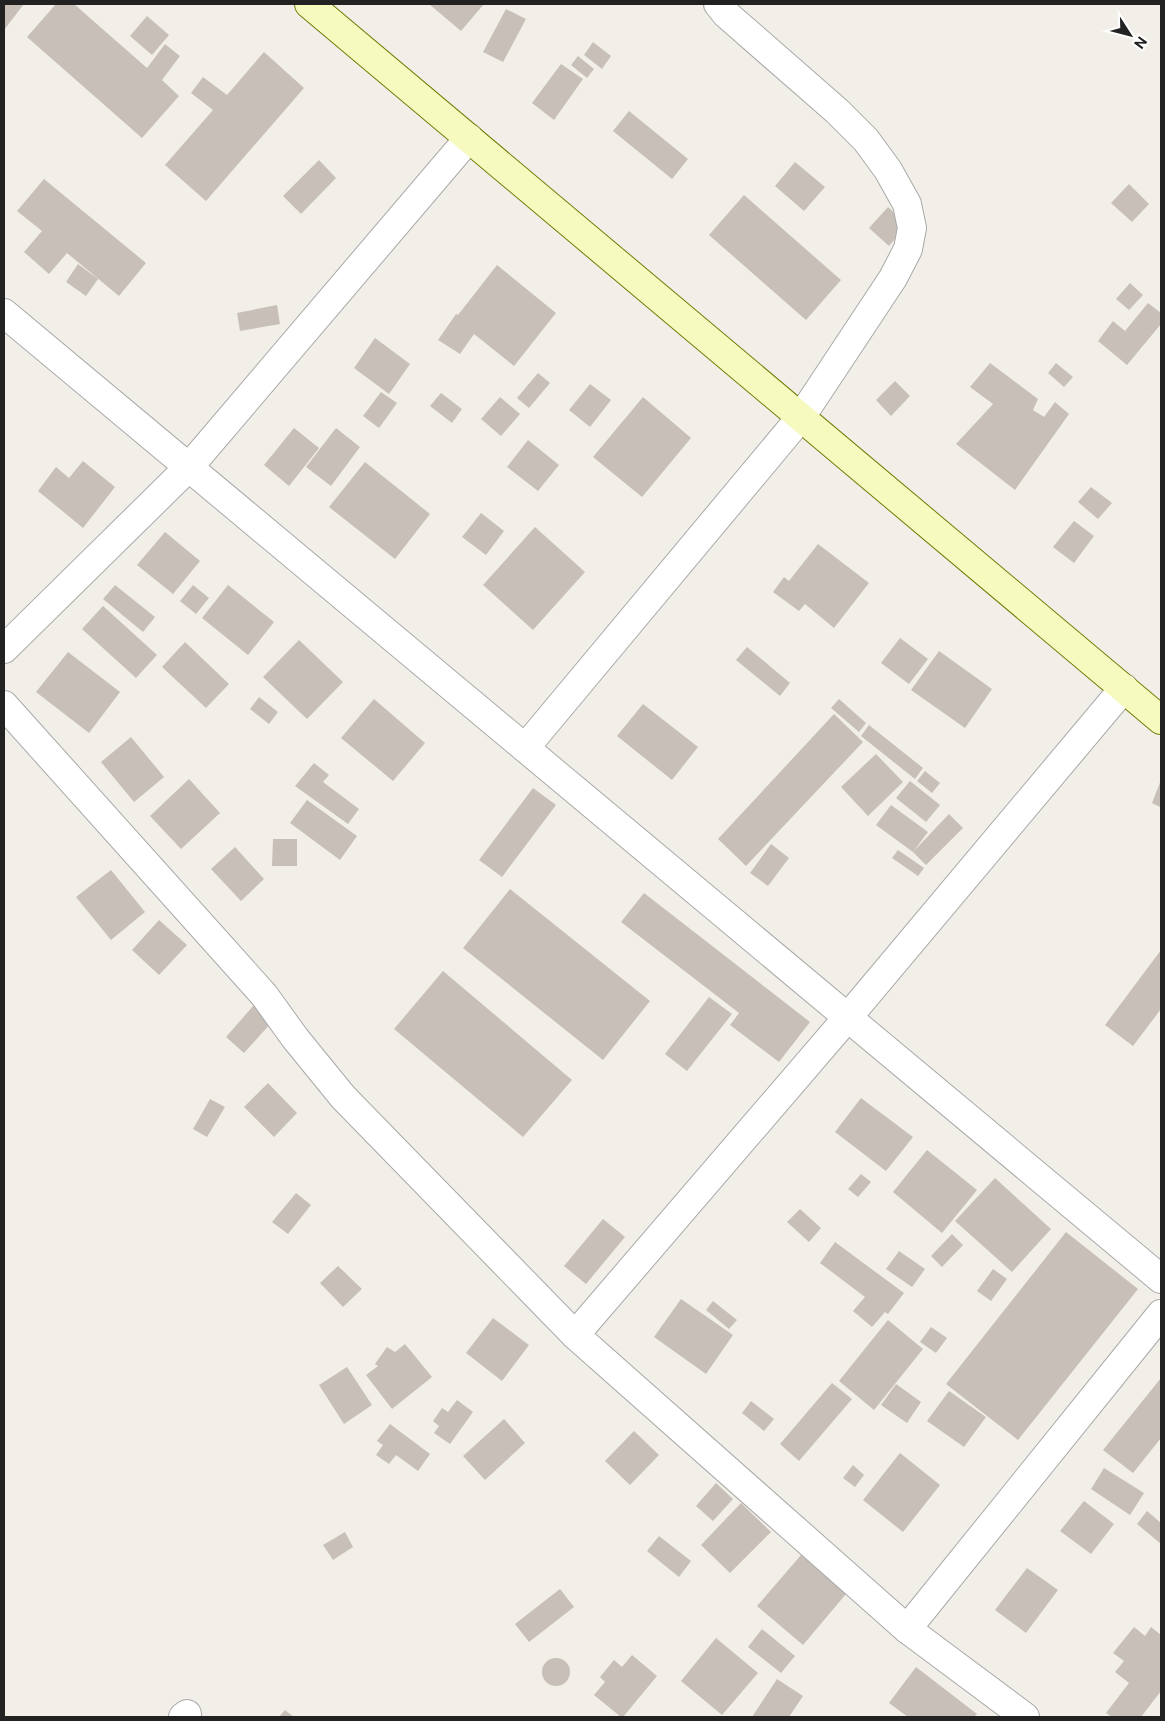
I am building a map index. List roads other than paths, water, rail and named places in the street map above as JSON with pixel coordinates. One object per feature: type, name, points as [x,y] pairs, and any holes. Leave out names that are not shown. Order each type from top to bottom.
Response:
[{"type":"street","points":[[309,4],[1161,720]]},
{"type":"street","points":[[525,748],[801,417],[893,278],[908,249],[912,228],[907,204],[888,170],[866,140],[837,111],[726,14],[718,4]]},
{"type":"street","points":[[4,649],[189,467],[469,138]]},
{"type":"street","points":[[4,313],[1161,1279]]},
{"type":"street","points":[[575,1335],[848,1018],[1124,688]]},
{"type":"street","points":[[4,705],[264,995],[295,1038],[343,1098],[575,1335],[907,1629],[1026,1717]]},
{"type":"street","points":[[907,1629],[1161,1314]]}]
